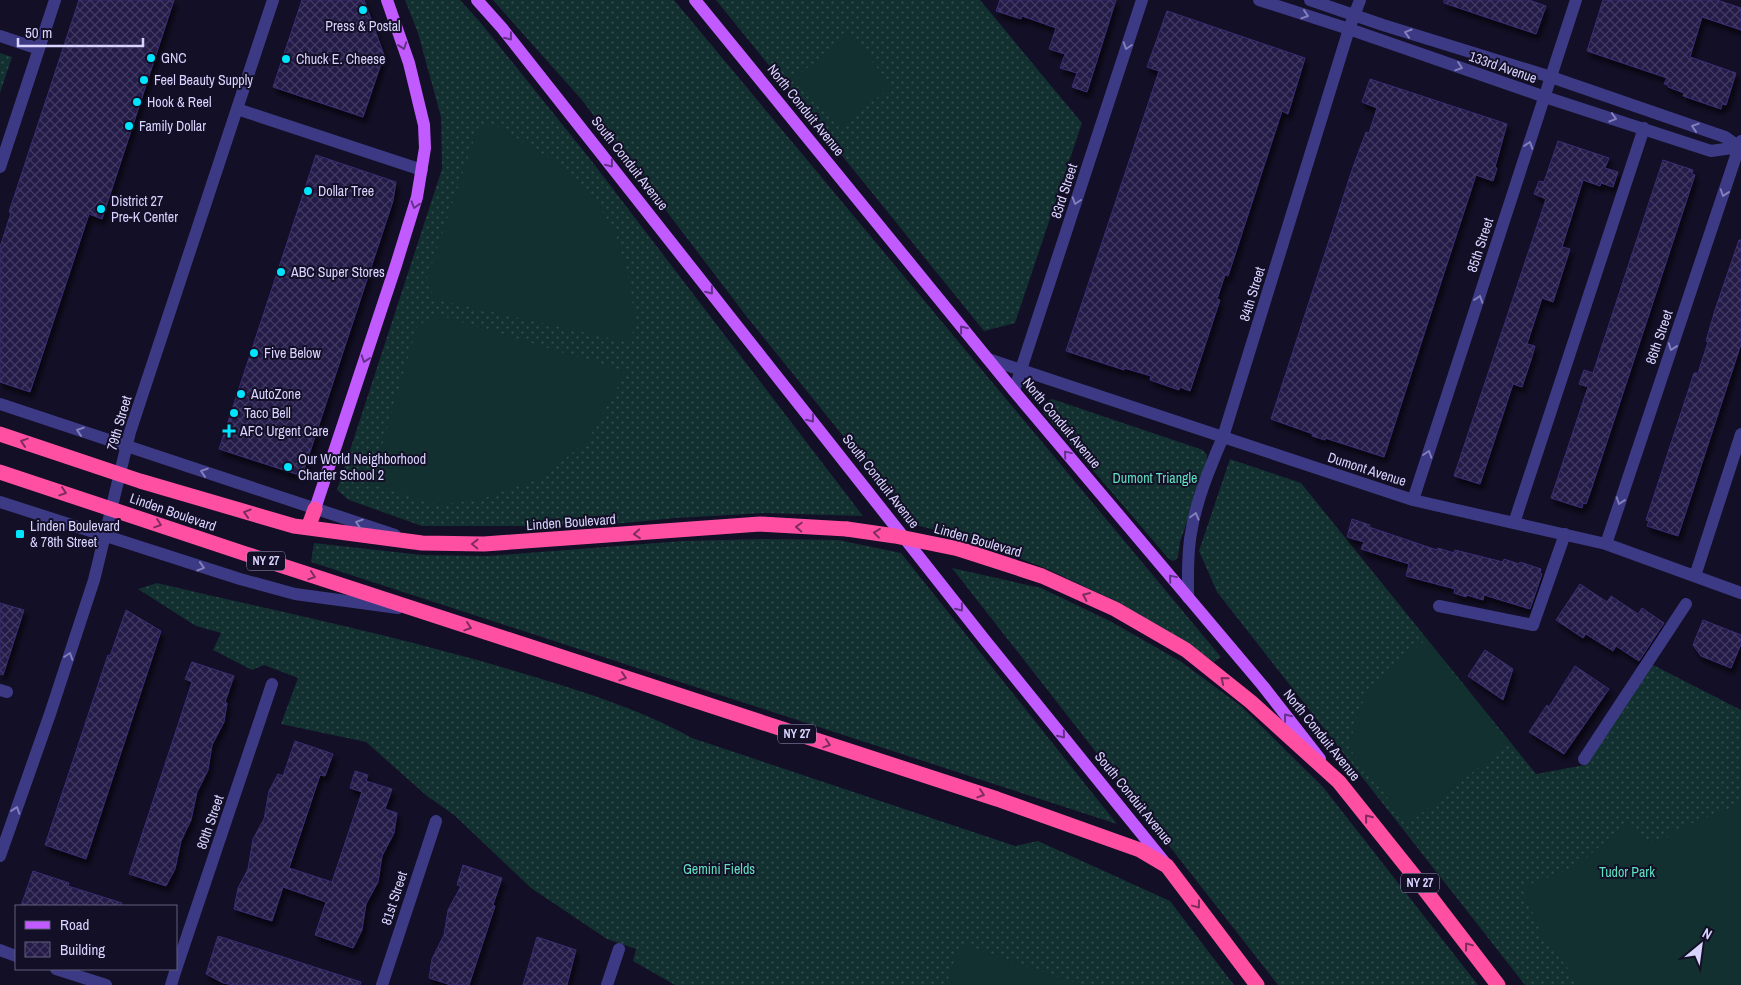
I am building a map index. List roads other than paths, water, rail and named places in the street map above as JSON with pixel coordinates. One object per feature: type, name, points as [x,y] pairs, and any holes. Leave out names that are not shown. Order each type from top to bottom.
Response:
[{"type":"highway","name":"Linden Boulevard","points":[[0,434],[120,474],[263,518],[294,526],[422,543],[484,544],[760,524],[847,529],[895,536],[959,550],[1042,576],[1115,609],[1186,650],[1251,702],[1339,782]]},
{"type":"highway","name":"Linden Boulevard","points":[[0,472],[1015,806],[1140,850],[1167,866]]},
{"type":"highway","points":[[308,528],[314,508]]},
{"type":"highway","name":"North Conduit Avenue","points":[[1339,782],[1498,985]]},
{"type":"highway","name":"South Conduit Avenue","points":[[1167,866],[1258,985]]},
{"type":"main road","points":[[314,508],[418,197],[422,170],[425,148],[424,125],[409,63],[387,0]]},
{"type":"main road","name":"South Conduit Avenue","points":[[476,0],[514,43],[978,631],[1167,866]]},
{"type":"main road","name":"North Conduit Avenue","points":[[695,0],[1014,391],[1263,686],[1339,782]]},
{"type":"street","points":[[0,167],[55,0]]},
{"type":"street","name":"79th Street","points":[[0,856],[94,580],[127,446],[273,0]]},
{"type":"street","name":"83rd Street","points":[[1014,391],[1142,0]]},
{"type":"street","name":"133rd Avenue","points":[[1258,0],[1711,151],[1740,145]]},
{"type":"street","name":"133rd Avenue","points":[[1310,0],[1355,16],[1551,77],[1725,137],[1740,145]]},
{"type":"street","name":"84th Street","points":[[1188,598],[1188,560],[1191,531],[1207,475],[1223,437],[1349,29],[1360,0]]},
{"type":"street","name":"85th Street","points":[[1413,500],[1576,0]]},
{"type":"street","points":[[0,36],[39,48]]},
{"type":"street","points":[[237,109],[422,170]]},
{"type":"street","points":[[1514,523],[1644,128]]},
{"type":"street","name":"86th Street","points":[[1606,544],[1740,145]]},
{"type":"street","name":"Dumont Avenue","points":[[988,359],[1413,500],[1606,544],[1741,593]]},
{"type":"street","name":"Linden Boulevard","points":[[0,404],[422,543]]},
{"type":"street","points":[[1695,576],[1741,434]]},
{"type":"street","name":"Linden Boulevard","points":[[0,502],[240,579],[295,594],[422,612]]},
{"type":"street","points":[[1439,606],[1533,625],[1564,534]]},
{"type":"street","points":[[1584,760],[1686,604]]},
{"type":"street","name":"80th Street","points":[[178,963],[272,684]]},
{"type":"street","name":"81st Street","points":[[382,985],[436,821]]},
{"type":"street","points":[[607,985],[619,949]]},
{"type":"street","points":[[0,950],[15,956]]},
{"type":"street","points":[[59,970],[106,985]]},
{"type":"street","name":"80th Street","points":[[171,985],[176,970]]},
{"type":"place","name":"Press & Postal","points":[[363,10]]},
{"type":"place","name":"GNC","points":[[151,58]]},
{"type":"place","name":"Chuck E. Cheese","points":[[286,59]]},
{"type":"place","name":"Feel Beauty Supply","points":[[144,80]]},
{"type":"place","name":"Hook & Reel","points":[[137,102]]},
{"type":"place","name":"Family Dollar","points":[[129,126]]},
{"type":"place","name":"Dollar Tree","points":[[308,191]]},
{"type":"place","name":"District 27 Pre-K Center","points":[[101,209]]},
{"type":"place","name":"ABC Super Stores","points":[[281,272]]},
{"type":"place","name":"Five Below","points":[[254,353]]},
{"type":"place","name":"AutoZone","points":[[241,394]]},
{"type":"place","name":"Taco Bell","points":[[234,413]]},
{"type":"place","name":"AFC Urgent Care","points":[[229,431]]},
{"type":"place","name":"Our World Neighborhood Charter School 2","points":[[288,467]]},
{"type":"place","name":"Linden Boulevard & 78th Street","points":[[20,534]]},
{"type":"park label","name":"Dumont Triangle","points":[[1155,478]]},
{"type":"park label","name":"Gemini Fields","points":[[719,869]]},
{"type":"park label","name":"Tudor Park","points":[[1627,872]]}]
